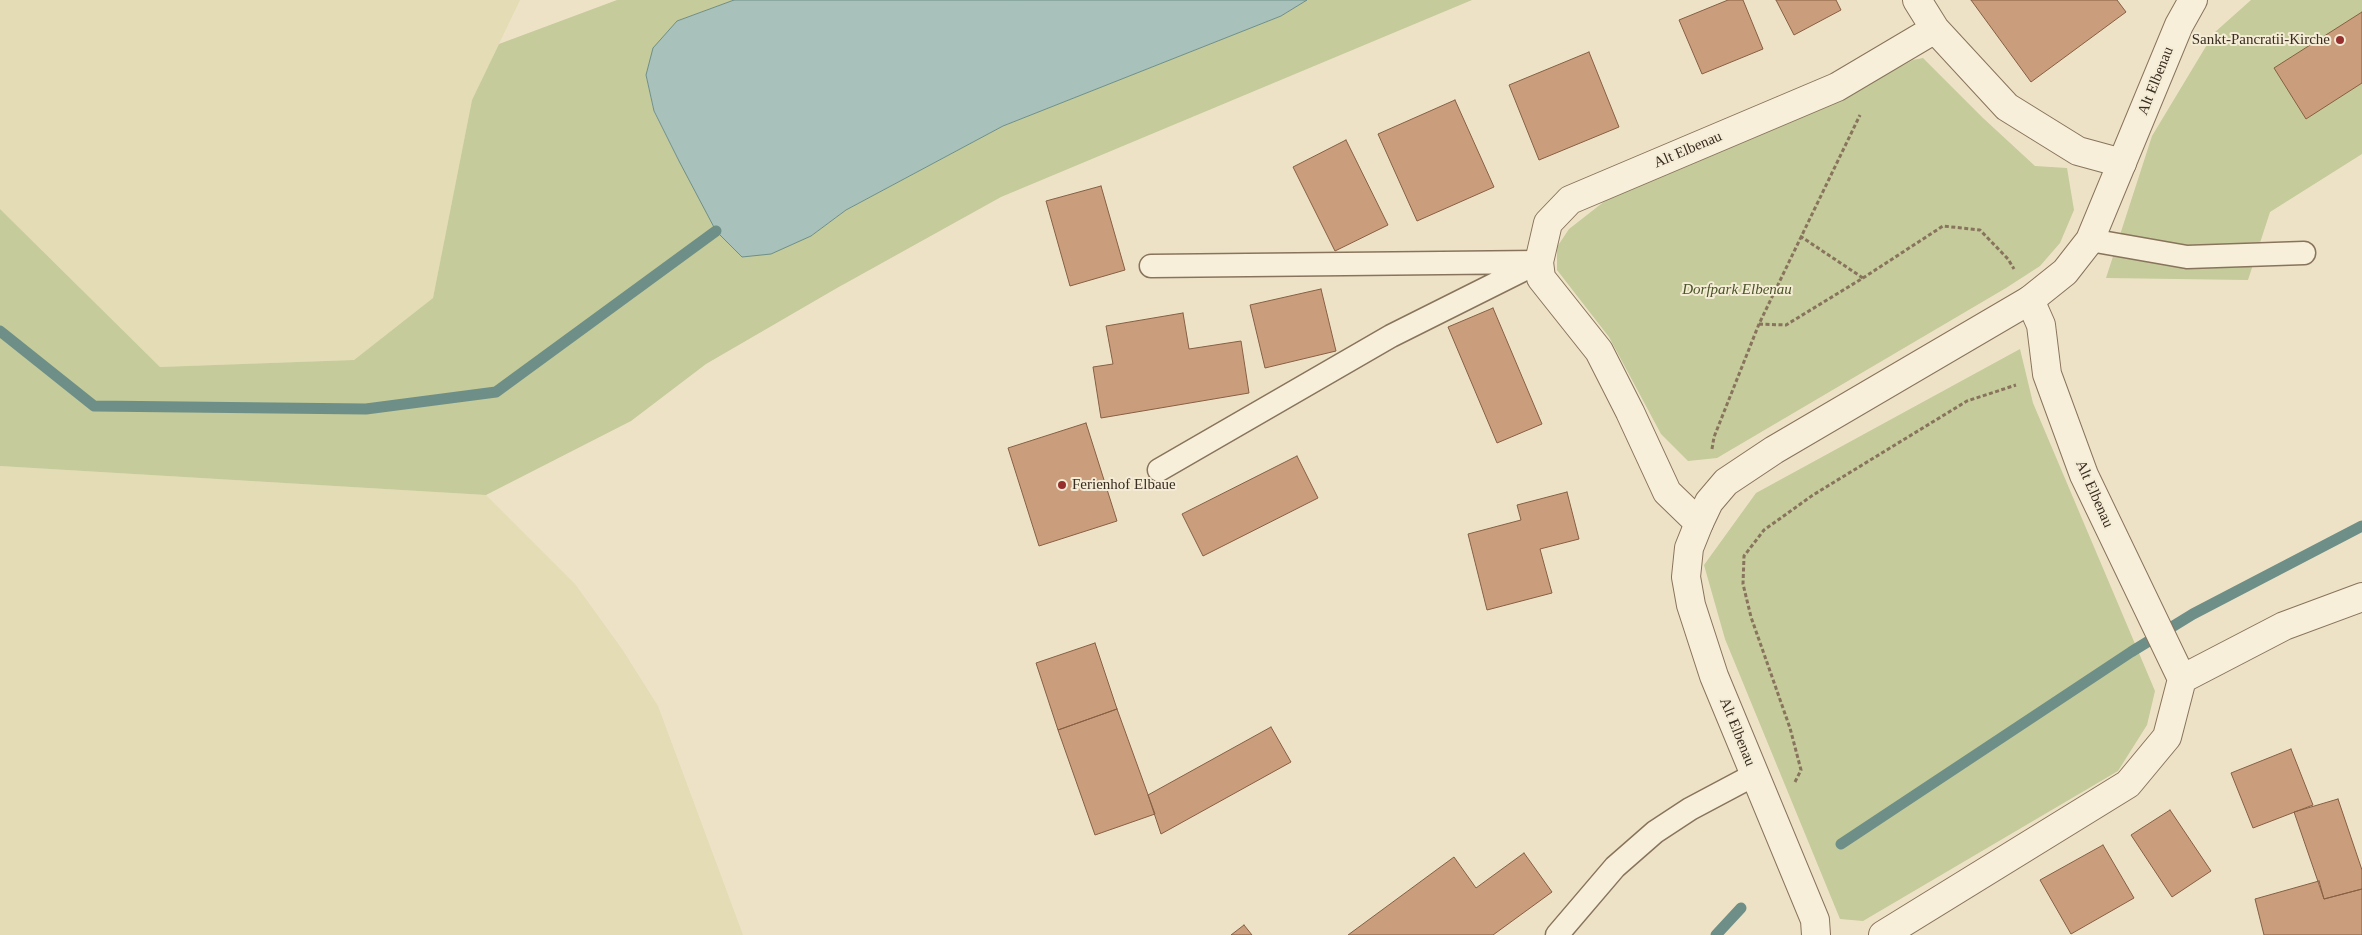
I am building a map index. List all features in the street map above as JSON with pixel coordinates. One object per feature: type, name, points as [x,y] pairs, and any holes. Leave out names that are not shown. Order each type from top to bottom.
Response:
[{"type":"street","points":[[1917,0],[1935,29],[2006,107],[2078,151],[2122,163]]},
{"type":"street","name":"Alt Elbenau","points":[[1816,935],[1815,920],[1714,676],[1691,605],[1686,577],[1690,548],[1699,524],[1709,502],[1726,482],[1774,450],[2030,300],[2064,272],[2090,240],[2179,25],[2193,0]]},
{"type":"street","name":"Alt Elbenau","points":[[1539,262],[1548,223],[1570,200],[1837,86],[1935,29]]},
{"type":"street","points":[[1539,262],[1541,278],[1599,352],[1630,412],[1666,492],[1699,524]]},
{"type":"street","name":"Alt Elbenau","points":[[2030,300],[2041,325],[2047,374],[2084,475],[2176,669]]},
{"type":"street","points":[[1883,935],[2128,784],[2167,737],[2176,669],[2362,597]]},
{"type":"lane","points":[[2090,240],[2187,257],[2304,253]]},
{"type":"lane","points":[[1151,266],[1539,262]]},
{"type":"lane","points":[[1159,470],[1391,336],[1539,262]]},
{"type":"lane","points":[[1557,935],[1615,866],[1655,832],[1690,809],[1754,775]]},
{"type":"path","points":[[1711,456],[1714,437],[1759,324],[1861,112]]},
{"type":"path","points":[[1759,324],[1786,325],[1943,226],[1980,230],[2008,260],[2030,300]]},
{"type":"path","points":[[1800,236],[1863,278]]},
{"type":"path","points":[[1776,826],[1801,770],[1790,728],[1751,617],[1743,584],[1744,556],[1764,530],[1813,495],[1967,401],[2047,374]]},
{"type":"shaded area","points":[[0,0],[520,0],[472,100],[433,298],[354,360],[160,367],[0,209]]},
{"type":"shaded area","points":[[0,466],[486,495],[575,584],[622,649],[658,706],[743,935],[0,935]]},
{"type":"green space","points":[[617,0],[734,0],[677,21],[646,76],[654,112],[679,161],[811,236],[846,210],[1003,126],[1281,16],[1307,0],[1472,0],[1001,197],[837,288],[706,364],[631,421],[486,495],[0,466],[0,209],[160,367],[354,360],[433,298],[472,100],[499,44]]},
{"type":"green space","points":[[2251,0],[2362,0],[2362,154],[2270,212],[2248,280],[2106,278],[2152,136],[2214,33]]},
{"type":"green space","name":"Dorfpark Elbenau","points":[[1923,58],[1983,118],[2035,166],[2067,168],[2074,210],[2060,243],[2040,266],[2006,288],[1717,458],[1688,461],[1661,434],[1609,337],[1557,270],[1557,247],[1569,229],[1610,197],[1847,96],[1913,60]]},
{"type":"green space","points":[[2020,349],[2033,403],[2155,691],[2147,725],[2118,771],[1863,921],[1840,919],[1725,639],[1704,565],[1756,493]]},
{"type":"water","points":[[734,0],[1307,0],[1281,16],[1003,126],[846,210],[811,236],[771,254],[742,257],[716,231],[679,161],[654,111],[646,75],[653,48],[677,21]]},
{"type":"building","points":[[1728,0],[1743,0],[1763,49],[1702,74],[1679,20]]},
{"type":"building","points":[[1776,0],[1836,0],[1841,10],[1794,35]]},
{"type":"building","points":[[1971,0],[2117,0],[2126,12],[2031,82]]},
{"type":"building","name":"Sankt-Pancratii-Kirche","points":[[2362,12],[2362,83],[2306,119],[2274,68]]},
{"type":"building","points":[[1589,52],[1619,127],[1539,160],[1509,85]]},
{"type":"building","points":[[1455,100],[1494,187],[1417,221],[1378,134]]},
{"type":"building","points":[[1346,140],[1388,225],[1335,251],[1293,167]]},
{"type":"building","points":[[1101,186],[1125,270],[1070,286],[1046,201]]},
{"type":"building","points":[[1321,289],[1336,351],[1265,368],[1250,305]]},
{"type":"building","points":[[1493,308],[1542,424],[1497,443],[1448,327]]},
{"type":"building","points":[[1183,313],[1189,349],[1241,341],[1249,393],[1101,418],[1093,367],[1113,364],[1106,326]]},
{"type":"building","name":"Ferienhof Elbaue","points":[[1086,423],[1117,521],[1039,546],[1008,448]]},
{"type":"building","points":[[1297,456],[1318,498],[1203,556],[1182,514]]},
{"type":"building","points":[[1567,492],[1579,539],[1540,549],[1552,593],[1487,610],[1468,534],[1521,520],[1517,505]]},
{"type":"building","points":[[1095,643],[1117,709],[1058,730],[1036,663]]},
{"type":"building","points":[[1117,709],[1155,814],[1095,835],[1058,730]]},
{"type":"building","points":[[1271,727],[1291,762],[1161,834],[1148,795]]},
{"type":"building","points":[[2291,749],[2313,805],[2253,828],[2231,773]]},
{"type":"building","points":[[2338,799],[2362,870],[2362,889],[2324,899],[2294,812]]},
{"type":"building","points":[[2170,810],[2211,871],[2172,897],[2131,835]]},
{"type":"building","points":[[2103,845],[2134,898],[2071,934],[2040,880]]},
{"type":"building","points":[[1524,853],[1552,892],[1493,935],[1348,935],[1454,857],[1476,888]]},
{"type":"building","points":[[2319,881],[2324,899],[2362,889],[2362,935],[2264,935],[2255,899]]},
{"type":"building","points":[[1244,925],[1252,935],[1231,935]]},
{"type":"waterway","points":[[0,331],[94,406],[366,409],[496,392],[716,231]]},
{"type":"waterway","points":[[1841,844],[2131,652],[2193,614],[2362,526]]},
{"type":"waterway","points":[[1716,935],[1741,908]]},
{"type":"place","name":"Sankt-Pancratii-Kirche","points":[[2340,40]]},
{"type":"place","name":"Ferienhof Elbaue","points":[[1062,485]]}]
